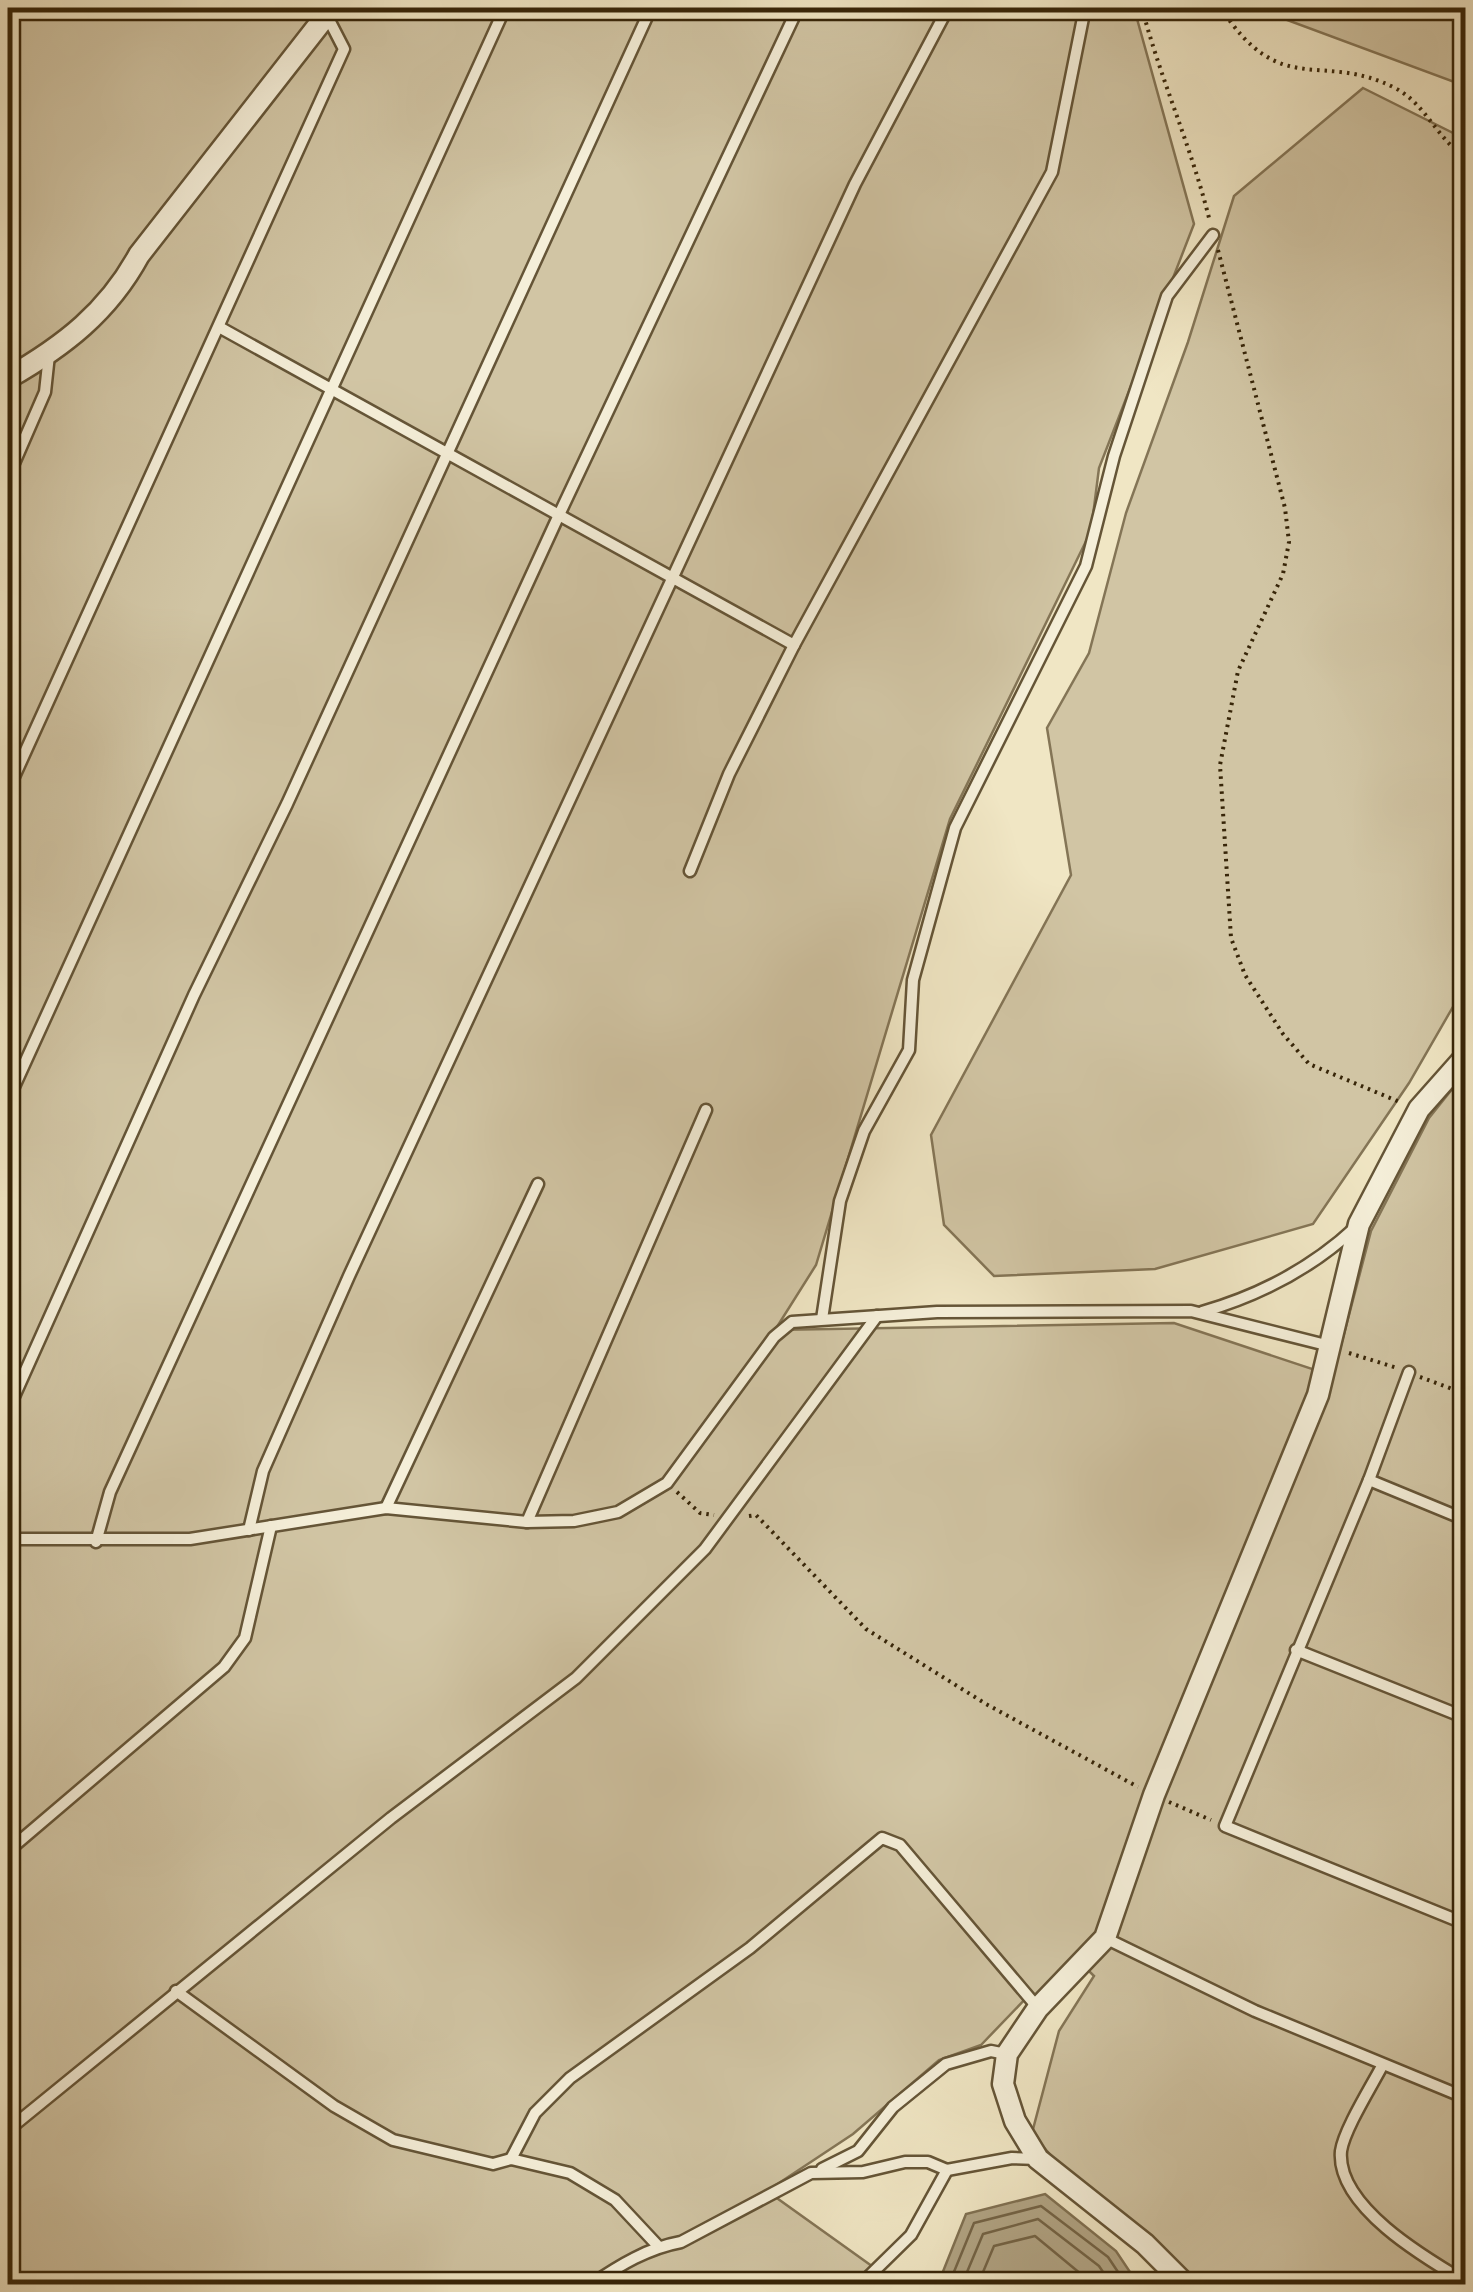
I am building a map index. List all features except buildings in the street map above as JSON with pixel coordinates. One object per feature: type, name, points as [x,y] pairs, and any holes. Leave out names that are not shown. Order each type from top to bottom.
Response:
[{"type":"street","points":[[8,378],[50,354],[91,322],[121,288],[139,255],[329,12]]},
{"type":"street","points":[[1185,2284],[1145,2244],[1038,2159],[1015,2121],[1003,2084],[1007,2054],[1038,2008],[1084,1965],[1104,1938],[1154,1796],[1295,1456],[1330,1346],[1360,1224],[1418,1109],[1466,1056]]},
{"type":"lane","points":[[8,1100],[506,8]]},
{"type":"lane","points":[[8,1410],[651,8]]},
{"type":"lane","points":[[96,1542],[110,1492],[558,517],[798,8]]},
{"type":"lane","points":[[249,1530],[262,1471],[333,1312],[855,184],[948,8]]},
{"type":"lane","points":[[690,871],[728,774],[794,645],[1052,172],[1085,8]]},
{"type":"lane","points":[[8,790],[344,49],[329,12]]},
{"type":"lane","points":[[822,1319],[840,1201],[864,1131],[909,1050],[913,980],[956,828],[1086,566],[1114,456],[1167,296],[1213,235]]},
{"type":"lane","points":[[220,328],[670,580],[794,645]]},
{"type":"lane","points":[[8,478],[45,392],[50,354]]},
{"type":"lane","points":[[526,1522],[706,1110]]},
{"type":"lane","points":[[386,1508],[538,1184]]},
{"type":"lane","points":[[1201,1312],[1241,1301],[1300,1272],[1360,1224]]},
{"type":"lane","points":[[8,1539],[190,1539],[386,1508],[526,1522],[574,1521],[618,1512],[666,1482],[774,1337],[792,1322],[937,1312],[1201,1312],[1330,1346]]},
{"type":"lane","points":[[8,2130],[391,1818],[576,1678],[705,1549],[877,1316]]},
{"type":"lane","points":[[1409,1372],[1369,1480],[1225,1826],[1466,1924]]},
{"type":"lane","points":[[1369,1480],[1466,1520]]},
{"type":"lane","points":[[8,1851],[224,1667],[245,1638],[271,1526]]},
{"type":"lane","points":[[1296,1650],[1466,1718]]},
{"type":"lane","points":[[511,2160],[535,2113],[570,2078],[750,1948],[882,1838],[900,1845],[1038,2008]]},
{"type":"lane","points":[[1104,1938],[1382,2066],[1466,2098]]},
{"type":"lane","points":[[176,1991],[334,2106],[393,2140],[493,2164],[511,2160],[570,2173],[615,2200],[658,2246]]},
{"type":"lane","points":[[592,2284],[658,2246],[681,2242],[858,2151],[893,2107],[946,2064],[991,2051],[1007,2054]]},
{"type":"lane","points":[[1382,2066],[1341,2150],[1346,2185],[1410,2250],[1466,2282]]},
{"type":"lane","points":[[812,2174],[863,2172],[904,2162],[928,2162],[947,2170],[1012,2158],[1038,2159]]},
{"type":"lane","points":[[861,2284],[911,2235],[947,2170]]},
{"type":"path","points":[[1142,8],[1153,51],[1192,150],[1285,508],[1288,542],[1277,591],[1238,670],[1220,765],[1231,938],[1245,976],[1282,1034],[1308,1064],[1418,1109]]},
{"type":"path","points":[[1220,8],[1254,48],[1287,68],[1370,76],[1400,90],[1466,158]]},
{"type":"path","points":[[666,1482],[700,1514],[756,1515],[866,1629],[986,1704],[1154,1796],[1225,1826]]},
{"type":"shaded area","points":[[13,8],[1134,8],[1194,224],[1099,468],[1091,531],[950,819],[816,1265],[775,1330],[1174,1323],[1333,1376],[1371,1231],[1429,1118],[1465,1073],[1465,2284],[1196,2284],[1089,2193],[1032,2133],[1059,2031],[1094,1976],[1077,1959],[1044,1996],[1030,1994],[981,2045],[939,2060],[853,2134],[767,2191],[897,2284],[8,2284],[8,15]]},
{"type":"shaded area","points":[[1255,8],[1465,8],[1465,86]]},
{"type":"shaded area","points":[[1363,88],[1465,139],[1465,986],[1409,1083],[1313,1224],[1155,1269],[994,1276],[944,1225],[931,1135],[1071,875],[1047,728],[1089,653],[1126,513],[1188,342],[1234,196]]},
{"type":"water","points":[[1045,2194],[1116,2251],[1138,2284],[938,2284],[966,2214]]}]
